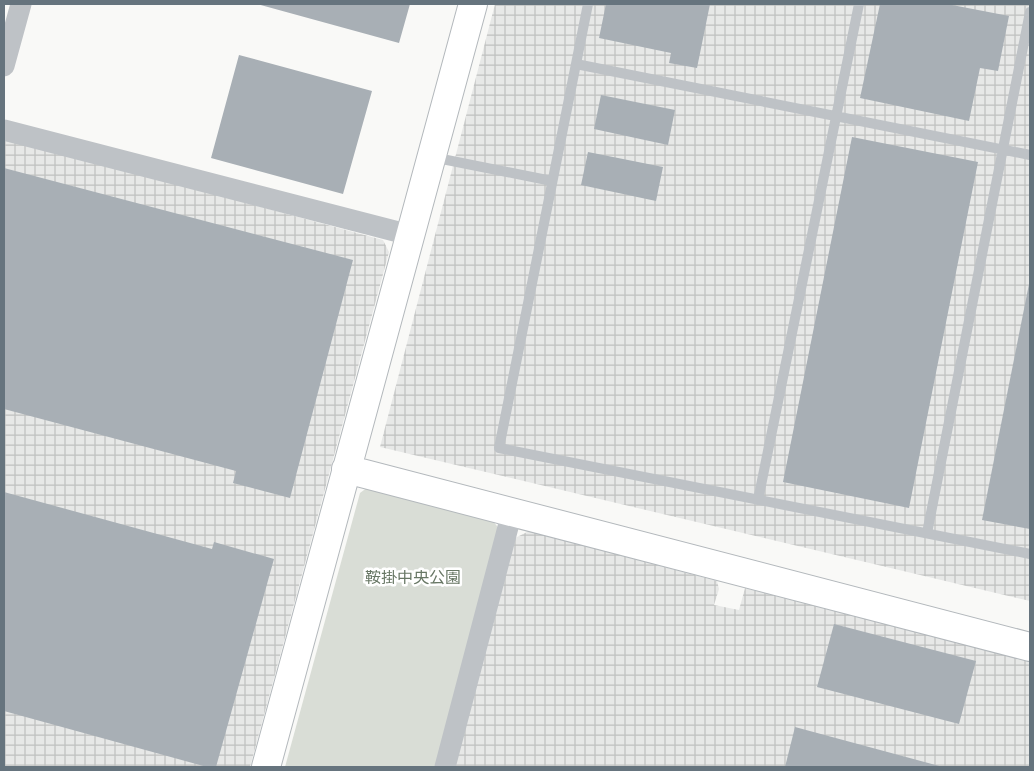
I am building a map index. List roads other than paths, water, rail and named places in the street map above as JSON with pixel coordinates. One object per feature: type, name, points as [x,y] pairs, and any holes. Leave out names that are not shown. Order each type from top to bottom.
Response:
[{"type":"street","points":[[4,66],[21,4]]},
{"type":"street","points":[[266,767],[473,4]]},
{"type":"street","points":[[4,130],[410,235]]},
{"type":"street","points":[[346,469],[1030,647]]},
{"type":"street","points":[[445,767],[512,512]]},
{"type":"lane","points":[[588,4],[498,448],[1030,554]]},
{"type":"lane","points":[[758,500],[859,4]]},
{"type":"lane","points":[[927,533],[1030,12]]},
{"type":"lane","points":[[576,64],[1030,155]]},
{"type":"lane","points":[[431,157],[552,181]]},
{"type":"park label","name":"鞍掛中央公園","points":[[413,577]]}]
